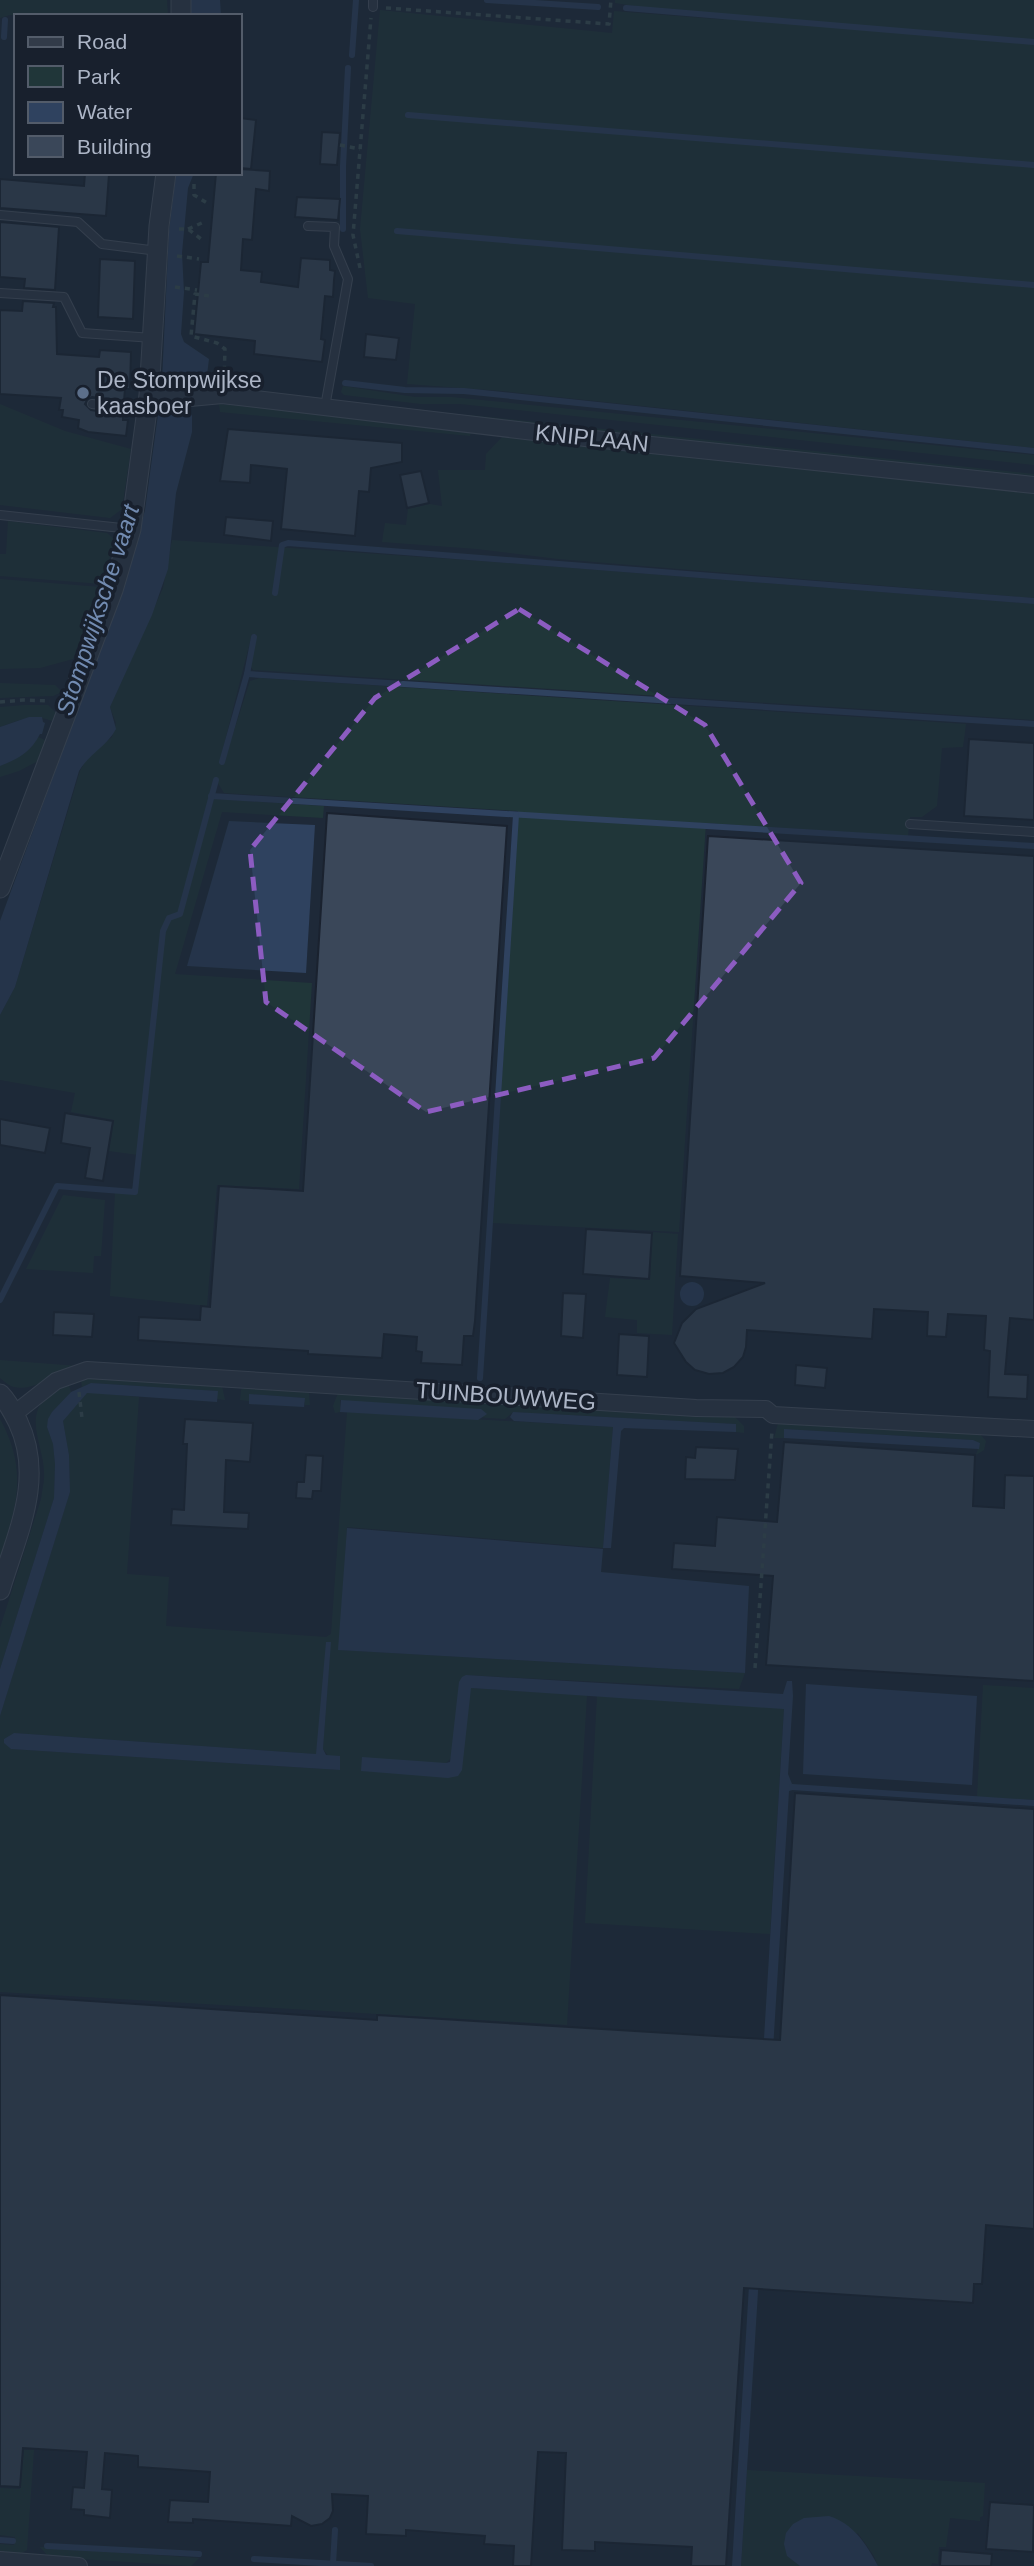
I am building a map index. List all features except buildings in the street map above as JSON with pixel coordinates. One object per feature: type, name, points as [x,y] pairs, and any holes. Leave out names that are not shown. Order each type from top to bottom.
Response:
[{"type":"street","points":[[0,888],[113,590],[131,529],[154,400],[153,338],[166,175]]},
{"type":"street","name":"KNIPLAAN","points":[[154,400],[222,395],[594,439],[1034,485]]},
{"type":"street","name":"TUINBOUWWEG","points":[[14,1414],[56,1381],[87,1370],[696,1408],[766,1409],[773,1415],[1034,1429]]},
{"type":"street","points":[[0,1394],[24,1435],[31,1468],[27,1501],[0,1590]]},
{"type":"street","points":[[0,2560],[79,2566]]},
{"type":"lane","points":[[0,215],[78,222],[102,244],[158,251]]},
{"type":"lane","points":[[309,226],[335,227],[334,246],[348,279],[325,407]]},
{"type":"lane","points":[[0,293],[64,297],[82,333],[153,338]]},
{"type":"lane","points":[[92,404],[154,400]]},
{"type":"lane","points":[[0,515],[131,529]]},
{"type":"lane","points":[[910,824],[1034,832]]},
{"type":"path","points":[[359,278],[360,267],[354,235],[373,3],[609,24],[611,0]]},
{"type":"path","points":[[340,145],[360,149]]},
{"type":"path","points":[[194,184],[194,195],[207,203]]},
{"type":"path","points":[[201,239],[187,229],[204,222]]},
{"type":"path","points":[[184,257],[199,258]]},
{"type":"path","points":[[184,288],[197,290]]},
{"type":"path","points":[[209,296],[195,294],[191,336],[217,343],[225,349],[222,395]]},
{"type":"path","points":[[0,702],[59,701],[71,698]]},
{"type":"path","points":[[78,1388],[82,1401],[82,1418]]},
{"type":"path","points":[[755,1668],[773,1415]]},
{"type":"highlighted area","points":[[519,609],[705,725],[801,883],[654,1058],[426,1112],[266,1002],[250,850],[375,698]]},
{"type":"green space","points":[[0,0],[167,0],[168,14],[14,14],[0,18]]},
{"type":"green space","points":[[615,0],[1034,0],[1034,448],[502,391],[407,384],[415,304],[368,298],[360,229],[380,10],[612,33],[614,11],[728,20],[615,3]]},
{"type":"green space","points":[[343,386],[415,397],[451,397],[1034,455],[1034,465],[460,404],[421,404],[344,395],[341,392]]},
{"type":"green space","points":[[0,404],[65,431],[131,449],[122,509],[110,518],[0,505]]},
{"type":"green space","points":[[219,404],[358,417],[471,432],[470,436],[220,412]]},
{"type":"green space","points":[[470,415],[1034,474],[1034,479],[850,457],[842,459],[448,416]]},
{"type":"green space","points":[[502,437],[1034,490],[1034,598],[382,542],[385,523],[406,525],[408,509],[430,504],[442,506],[438,470],[485,470],[486,454]]},
{"type":"green space","points":[[8,521],[107,533],[115,540],[102,584],[0,576],[0,554],[6,554]]},
{"type":"green space","points":[[172,540],[1034,604],[1034,720],[253,670],[250,665],[257,635],[252,634],[220,760],[224,762],[250,681],[260,678],[966,724],[963,747],[942,748],[937,806],[922,817],[910,817],[908,836],[706,823],[679,1232],[493,1223],[518,811],[224,793],[216,780],[213,780],[184,897],[214,799],[324,806],[323,818],[222,812],[175,974],[312,983],[299,1189],[217,1185],[207,1306],[110,1296],[115,1192],[135,1192],[138,1155],[109,1151],[114,1120],[71,1112],[75,1093],[0,1080],[0,1015],[15,987],[80,771],[87,758],[112,737],[116,723],[110,707],[163,588]]},
{"type":"green space","points":[[0,579],[101,587],[73,659],[40,668],[0,669]]},
{"type":"green space","points":[[0,683],[55,685],[62,692],[53,696],[0,698]]},
{"type":"green space","points":[[48,705],[56,713],[52,721],[32,718],[0,727],[0,707]]},
{"type":"green space","points":[[38,737],[45,740],[38,761],[0,777],[0,766],[27,751]]},
{"type":"green space","points":[[63,1195],[105,1200],[101,1256],[94,1256],[93,1273],[26,1269]]},
{"type":"green space","points":[[652,1232],[678,1234],[672,1335],[637,1333],[637,1320],[605,1317],[610,1278],[650,1280]]},
{"type":"green space","points":[[0,1360],[78,1366],[38,1384],[21,1388],[10,1386],[0,1378]]},
{"type":"green space","points":[[88,1377],[222,1386],[225,1400],[217,1399],[217,1391],[91,1383],[82,1387],[81,1380]]},
{"type":"green space","points":[[68,1383],[71,1392],[52,1412],[47,1427],[53,1444],[55,1464],[54,1498],[0,1669],[0,1628],[44,1482],[36,1418],[47,1396]]},
{"type":"green space","points":[[245,1386],[303,1391],[309,1393],[310,1405],[305,1405],[304,1398],[250,1394],[249,1401],[240,1400],[241,1390]]},
{"type":"green space","points":[[87,1392],[139,1397],[127,1574],[169,1577],[166,1626],[326,1637],[331,1634],[347,1412],[613,1427],[603,1548],[347,1527],[339,1650],[745,1673],[739,1689],[466,1675],[452,1757],[446,1763],[448,1778],[471,1688],[587,1695],[567,2025],[0,1992],[0,1716],[70,1492],[69,1455],[63,1421]],"holes":[[[330,1650],[323,1749],[339,1770],[11,1749],[4,1739],[14,1733],[316,1754]]]},
{"type":"green space","points":[[338,1393],[735,1417],[744,1426],[744,1433],[736,1432],[736,1424],[513,1412],[505,1419],[488,1418],[340,1400],[340,1412],[335,1413],[333,1406]]},
{"type":"green space","points":[[0,1419],[14,1455],[17,1488],[11,1522],[0,1558]]},
{"type":"green space","points":[[779,1420],[978,1432],[986,1441],[984,1450],[976,1455],[980,1443],[973,1440],[785,1429],[784,1438],[774,1438]]},
{"type":"green space","points":[[983,1685],[1034,1688],[1034,1800],[977,1797]]},
{"type":"green space","points":[[597,1696],[784,1708],[770,1934],[585,1923]]},
{"type":"green space","points":[[24,2450],[34,2450],[27,2550],[18,2555],[0,2554],[0,2544],[14,2545],[15,2537],[0,2535],[0,2488],[20,2489]]},
{"type":"green space","points":[[747,2470],[985,2483],[983,2516],[980,2521],[950,2518],[946,2547],[939,2547],[938,2564],[932,2563],[931,2566],[878,2566],[858,2533],[787,2556],[800,2566],[741,2566]]},
{"type":"green space","points":[[40,2547],[199,2558],[191,2566],[49,2557]]},
{"type":"water","points":[[189,0],[220,0],[221,14],[190,14]]},
{"type":"water","points":[[176,175],[193,175],[188,188],[182,253],[184,292],[181,334],[184,342],[209,359],[207,375],[189,381],[187,408],[192,416],[192,432],[176,493],[168,569],[152,615],[110,707],[116,729],[79,771],[15,987],[0,1015],[0,921],[130,567],[145,510],[159,407],[166,404],[168,387],[162,380],[169,231]]},
{"type":"water","points":[[29,717],[42,717],[45,723],[42,734],[23,754],[0,766],[0,727]]},
{"type":"water","points":[[229,821],[315,825],[306,973],[187,966]]},
{"type":"water","points":[[692,1282],[700,1286],[704,1294],[700,1302],[692,1306],[684,1302],[680,1294],[684,1286]]},
{"type":"water","points":[[91,1383],[218,1391],[217,1402],[87,1393],[63,1421],[69,1455],[70,1492],[0,1716],[0,1669],[54,1498],[55,1464],[53,1444],[47,1427],[48,1419],[71,1392]]},
{"type":"water","points":[[249,1394],[305,1398],[304,1407],[249,1404]]},
{"type":"water","points":[[341,1400],[481,1409],[487,1414],[478,1420],[340,1412]]},
{"type":"water","points":[[513,1412],[736,1424],[736,1432],[624,1428],[621,1431],[611,1548],[603,1548],[613,1427],[514,1421],[510,1417]]},
{"type":"water","points":[[784,1429],[973,1440],[980,1443],[979,1449],[784,1438]]},
{"type":"water","points":[[347,1528],[603,1549],[601,1572],[749,1586],[745,1673],[338,1650]]},
{"type":"water","points":[[326,1642],[331,1642],[323,1749],[326,1755],[340,1756],[340,1770],[11,1749],[4,1743],[4,1739],[14,1733],[316,1754]]},
{"type":"water","points":[[466,1675],[783,1694],[787,1681],[792,1681],[788,1774],[792,1784],[800,1788],[789,1791],[741,2566],[732,2566],[784,1709],[471,1688],[462,1770],[458,1776],[448,1778],[361,1771],[362,1757],[450,1762],[459,1682]]},
{"type":"water","points":[[806,1684],[977,1696],[972,1785],[803,1774]]},
{"type":"water","points":[[829,2516],[852,2530],[864,2543],[878,2566],[800,2566],[787,2556],[784,2544],[786,2533],[793,2524],[804,2518]]},
{"type":"waterway","points":[[352,55],[356,0]]},
{"type":"waterway","points":[[487,0],[598,7]]},
{"type":"waterway","points":[[626,8],[1034,42]]},
{"type":"waterway","points":[[4,37],[5,20]]},
{"type":"waterway","points":[[343,229],[348,68]]},
{"type":"waterway","points":[[408,115],[1034,165]]},
{"type":"waterway","points":[[397,231],[1034,285]]},
{"type":"waterway","points":[[345,383],[405,390],[464,391],[1034,451]]},
{"type":"waterway","points":[[275,593],[282,545],[288,543],[1034,601]]},
{"type":"waterway","points":[[222,762],[247,674],[254,637]]},
{"type":"waterway","points":[[247,674],[1034,724]]},
{"type":"waterway","points":[[0,1300],[57,1186],[135,1192],[163,931],[169,918],[180,914],[216,780]]},
{"type":"waterway","points":[[211,796],[1034,846]]},
{"type":"waterway","points":[[480,1378],[516,815]]},
{"type":"waterway","points":[[792,1787],[1034,1803]]},
{"type":"waterway","points":[[333,2564],[335,2530]]},
{"type":"waterway","points":[[0,2540],[13,2541]]},
{"type":"waterway","points":[[47,2546],[199,2554]]},
{"type":"waterway","points":[[254,2559],[371,2566]]},
{"type":"place","name":"De Stompwijkse kaasboer","points":[[83,393]]},
{"type":"water label","name":"Stompwijksche vaart","points":[[98,610]]}]
